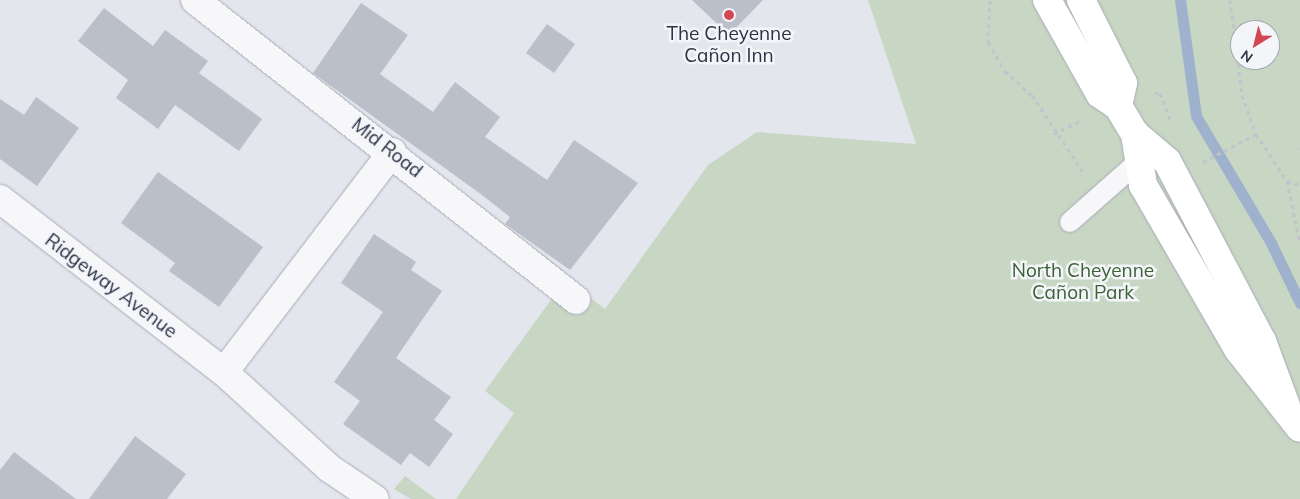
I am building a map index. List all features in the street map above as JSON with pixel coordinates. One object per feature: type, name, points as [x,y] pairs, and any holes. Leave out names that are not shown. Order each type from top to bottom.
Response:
[{"type":"street","name":"Mid Road","points":[[195,0],[392,152],[576,300]]},
{"type":"street","points":[[1047,0],[1083,70],[1100,94],[1118,106],[1135,134],[1167,161],[1262,341],[1293,417]]},
{"type":"street","points":[[1081,0],[1123,83],[1118,106]]},
{"type":"street","points":[[1135,134],[1143,185],[1238,349],[1293,417]]},
{"type":"street","points":[[224,372],[392,152]]},
{"type":"street","name":"Ridgeway Avenue","points":[[4,208],[224,372],[328,468],[375,499]]},
{"type":"lane","points":[[1070,222],[1139,161]]},
{"type":"path","points":[[990,0],[988,42],[1005,71],[1032,95],[1054,134],[1076,164]]},
{"type":"path","points":[[1230,0],[1242,95],[1256,134],[1287,182],[1300,243]]},
{"type":"path","points":[[1054,134],[1091,115]]},
{"type":"path","points":[[1201,163],[1256,134]]},
{"type":"path","points":[[1287,182],[1300,185]]},
{"type":"green space","name":"North Cheyenne Cañon Park","points":[[868,0],[1300,0],[1300,499],[456,499],[514,413],[485,391],[566,279],[605,309],[708,165],[757,132],[916,144]]},
{"type":"green space","points":[[405,476],[436,499],[411,499],[394,489]]},
{"type":"building","name":"The Cheyenne Cañon Inn","points":[[692,0],[763,0],[729,35]]},
{"type":"building","points":[[361,3],[408,35],[380,74],[433,112],[455,82],[500,117],[485,137],[547,180],[574,140],[638,183],[570,270],[505,224],[510,217],[482,195],[313,73]]},
{"type":"building","points":[[104,8],[153,46],[165,30],[208,61],[199,73],[262,119],[239,151],[175,105],[158,129],[116,98],[128,80],[78,41]]},
{"type":"building","points":[[547,24],[575,44],[554,73],[526,53]]},
{"type":"building","points":[[36,97],[79,128],[37,186],[0,159],[0,99],[24,115]]},
{"type":"building","points":[[158,172],[263,247],[219,307],[169,271],[175,263],[121,223]]},
{"type":"building","points":[[374,234],[416,262],[411,270],[442,291],[396,358],[451,397],[434,420],[453,434],[429,467],[410,453],[401,465],[343,424],[360,401],[334,382],[383,312],[341,283]]},
{"type":"building","points":[[135,436],[186,474],[167,499],[89,499]]},
{"type":"building","points":[[14,452],[76,499],[0,499],[0,470]]},
{"type":"waterway","points":[[1180,0],[1196,116],[1271,243],[1300,303]]},
{"type":"place","name":"The Cheyenne Cañon Inn","points":[[729,15]]}]
